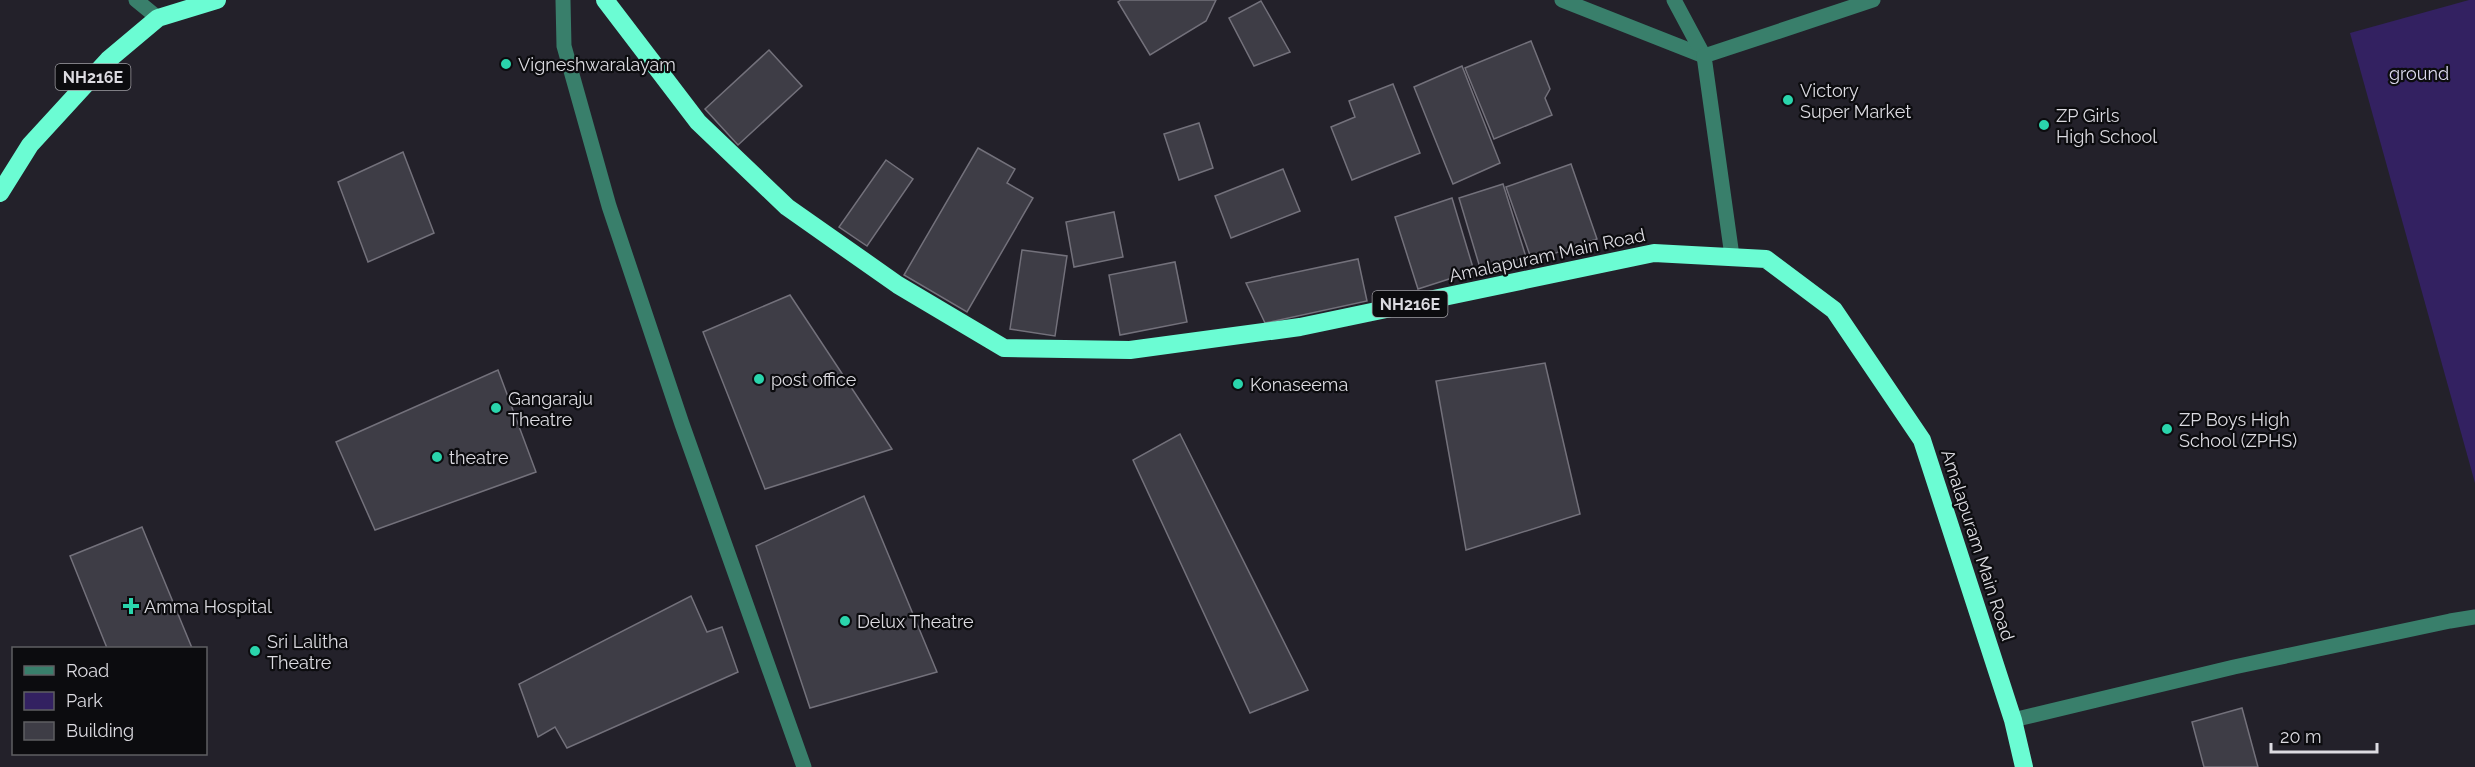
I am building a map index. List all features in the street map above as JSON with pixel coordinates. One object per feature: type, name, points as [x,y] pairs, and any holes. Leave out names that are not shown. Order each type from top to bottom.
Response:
[{"type":"highway","name":"NH216E","points":[[0,193],[30,145],[108,60],[158,18],[217,0]]},
{"type":"highway","name":"Amalapuram Main Road","points":[[605,0],[698,122],[787,207],[898,285],[1004,348],[1130,350],[1300,327],[1654,253],[1766,259],[1834,310],[1922,440],[2013,720],[2024,767]]},
{"type":"street","points":[[136,0],[158,18]]},
{"type":"street","points":[[563,0],[564,46],[609,206],[682,424],[804,767]]},
{"type":"street","points":[[1562,0],[1704,56],[1873,0]]},
{"type":"street","points":[[1674,0],[1704,56],[1731,256]]},
{"type":"street","points":[[2013,720],[2245,664],[2475,617]]},
{"type":"green space","name":"ground","points":[[2475,0],[2475,483],[2350,33]]},
{"type":"building","points":[[1121,0],[1216,0],[1206,21],[1150,55],[1118,2]]},
{"type":"building","points":[[1261,1],[1290,52],[1254,66],[1229,18]]},
{"type":"building","points":[[1531,41],[1550,89],[1545,98],[1552,115],[1494,139],[1465,68]]},
{"type":"building","points":[[769,50],[802,86],[738,145],[705,109]]},
{"type":"building","points":[[1462,66],[1500,163],[1453,184],[1414,87]]},
{"type":"building","points":[[1393,84],[1420,153],[1352,180],[1331,127],[1355,117],[1349,101]]},
{"type":"building","points":[[1199,123],[1213,168],[1179,180],[1164,134]]},
{"type":"building","points":[[978,148],[1015,169],[1007,183],[1033,198],[967,312],[904,275]]},
{"type":"building","points":[[403,152],[434,233],[368,262],[338,182]]},
{"type":"building","points":[[886,160],[913,179],[867,246],[839,227]]},
{"type":"building","points":[[1571,164],[1597,239],[1532,261],[1506,187]]},
{"type":"building","points":[[1283,169],[1300,211],[1231,238],[1215,196]]},
{"type":"building","points":[[1503,184],[1526,257],[1481,271],[1459,198]]},
{"type":"building","points":[[1452,198],[1474,271],[1418,289],[1395,217]]},
{"type":"building","points":[[1114,212],[1123,257],[1074,267],[1066,222]]},
{"type":"building","points":[[1022,250],[1067,256],[1055,336],[1010,329]]},
{"type":"building","points":[[1358,259],[1367,301],[1265,323],[1246,283]]},
{"type":"building","points":[[1175,262],[1187,322],[1120,335],[1109,275]]},
{"type":"building","points":[[790,295],[892,449],[765,489],[703,332]]},
{"type":"building","points":[[1545,363],[1580,514],[1466,550],[1436,381]]},
{"type":"building","name":"theatre","points":[[498,370],[536,472],[375,530],[336,442]]},
{"type":"building","points":[[1180,434],[1308,690],[1250,713],[1133,460]]},
{"type":"building","points":[[864,496],[937,672],[810,708],[756,546]]},
{"type":"building","points":[[142,527],[192,647],[107,647],[70,556]]},
{"type":"building","points":[[691,596],[707,632],[722,627],[738,672],[567,748],[555,727],[538,737],[519,684]]},
{"type":"building","points":[[2242,708],[2258,767],[2204,767],[2192,722]]},
{"type":"place","name":"Vigneshwaralayam","points":[[506,64]]},
{"type":"place","name":"Victory Super Market","points":[[1788,100]]},
{"type":"place","name":"ZP Girls High School","points":[[2044,125]]},
{"type":"place","name":"post office","points":[[759,379]]},
{"type":"place","name":"Konaseema","points":[[1238,384]]},
{"type":"place","name":"Gangaraju Theatre","points":[[496,408]]},
{"type":"place","name":"ZP Boys High School (ZPHS)","points":[[2167,429]]},
{"type":"place","name":"theatre","points":[[437,457]]},
{"type":"place","name":"Amma Hospital","points":[[131,606]]},
{"type":"place","name":"Delux Theatre","points":[[845,621]]},
{"type":"place","name":"Sri Lalitha Theatre","points":[[255,651]]}]
